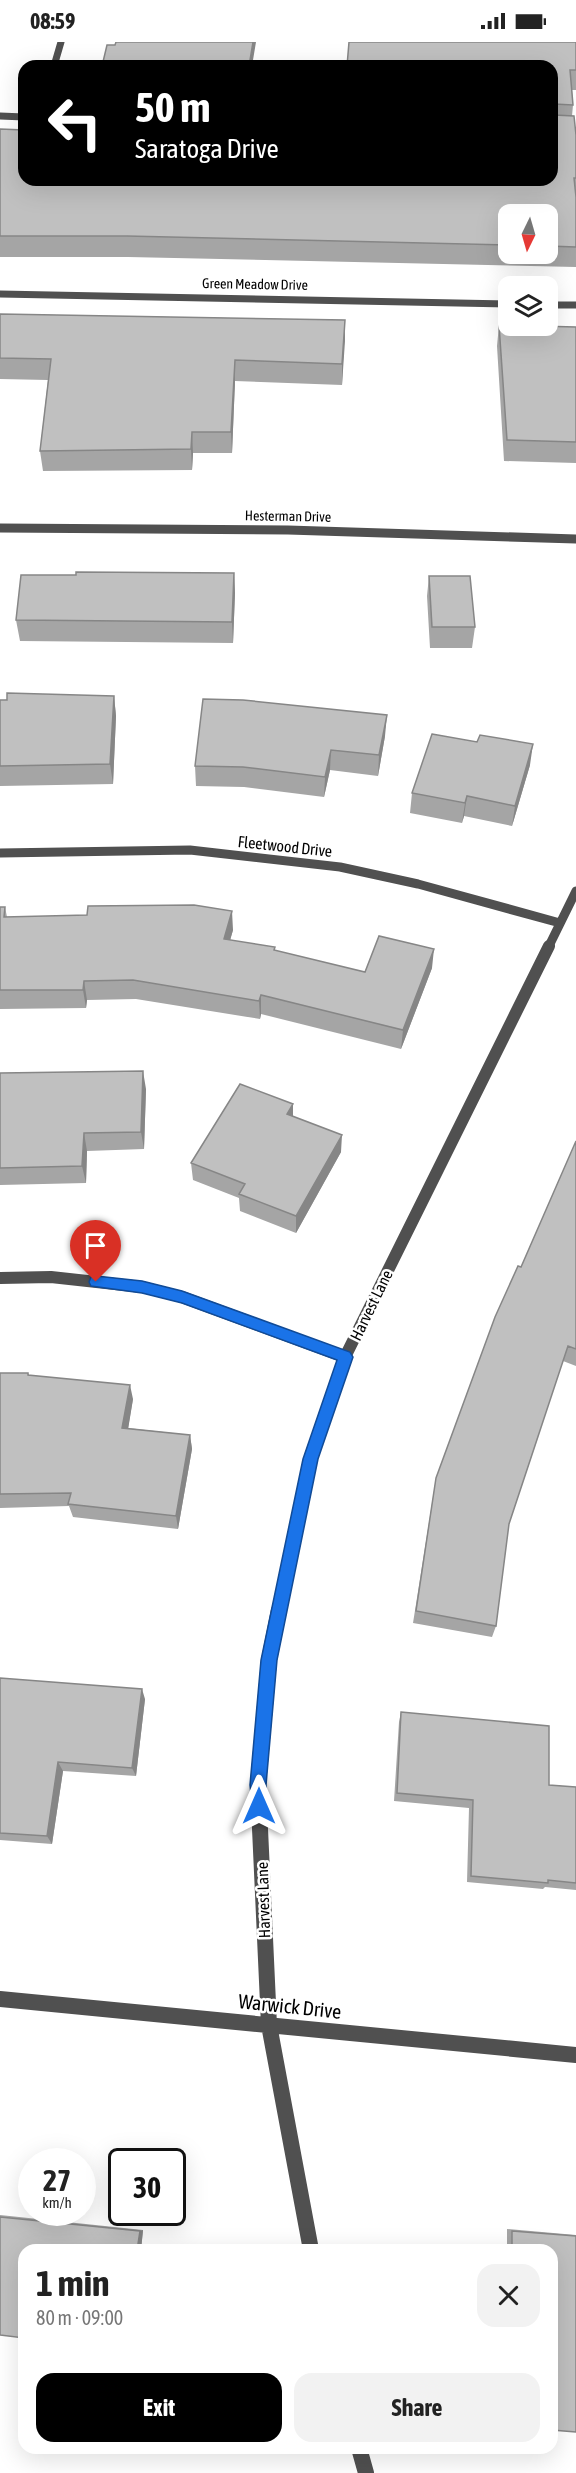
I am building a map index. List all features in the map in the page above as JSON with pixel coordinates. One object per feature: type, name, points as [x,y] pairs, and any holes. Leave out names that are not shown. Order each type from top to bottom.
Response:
[{"type":"street","points":[[56,60],[61,42]]},
{"type":"street","points":[[0,116],[18,117]]},
{"type":"street","points":[[558,130],[576,131]]},
{"type":"street","name":"Green Meadow Drive","points":[[0,294],[498,304]]},
{"type":"street","points":[[558,305],[576,305]]},
{"type":"street","name":"Hesterman Drive","points":[[0,528],[133,527],[315,530],[576,539]]},
{"type":"street","name":"Fleetwood Drive","points":[[0,854],[190,850],[340,867],[418,884],[560,923]]},
{"type":"street","name":"Harvest Lane","points":[[310,2244],[269,2025],[258,1785],[269,1660],[310,1459],[345,1357],[576,891]]},
{"type":"street","points":[[0,1278],[51,1277],[142,1287],[182,1297],[345,1357]]},
{"type":"street","name":"Warwick Drive","points":[[0,1999],[576,2055]]},
{"type":"street","points":[[361,2454],[366,2473]]},
{"type":"building","points":[[116,42],[253,42],[250,60],[103,60],[107,45],[115,45]]},
{"type":"building","points":[[349,42],[576,42],[576,70],[570,70],[573,105],[558,104],[558,60],[348,60]]},
{"type":"building","points":[[558,115],[574,116],[576,247],[558,246],[558,204],[498,204],[498,245],[127,236],[0,236],[0,129],[18,130],[18,186],[558,186]]},
{"type":"building","points":[[0,314],[345,320],[342,364],[235,360],[231,432],[192,432],[191,449],[40,451],[51,359],[0,358]]},
{"type":"building","points":[[558,327],[576,327],[576,442],[507,440],[500,336],[558,336]]},
{"type":"building","points":[[76,572],[234,573],[232,622],[16,620],[21,575],[76,575]]},
{"type":"building","points":[[429,576],[470,576],[475,627],[432,627]]},
{"type":"building","points":[[7,693],[114,696],[110,764],[0,766],[0,700],[7,700]]},
{"type":"building","points":[[203,699],[243,700],[387,715],[379,755],[331,750],[325,777],[243,767],[195,766]]},
{"type":"building","points":[[432,734],[477,742],[480,735],[533,744],[515,806],[467,796],[465,803],[412,793]]},
{"type":"building","points":[[194,905],[232,911],[224,939],[275,947],[274,950],[365,972],[379,936],[434,949],[403,1030],[261,995],[259,1001],[133,980],[84,981],[83,990],[0,990],[0,907],[5,907],[4,917],[87,915],[88,906]]},
{"type":"building","points":[[143,1071],[141,1132],[84,1133],[82,1166],[0,1168],[0,1073]]},
{"type":"building","points":[[240,1084],[293,1104],[287,1114],[342,1135],[296,1216],[239,1194],[245,1184],[191,1163]]},
{"type":"building","points":[[576,1141],[576,1349],[568,1346],[509,1524],[496,1626],[416,1611],[436,1478],[495,1317],[518,1266],[521,1267]]},
{"type":"building","points":[[0,1373],[28,1373],[28,1375],[130,1385],[122,1428],[190,1435],[176,1516],[68,1504],[71,1493],[0,1494]]},
{"type":"building","points":[[0,1678],[142,1689],[132,1768],[58,1762],[47,1836],[0,1833]]},
{"type":"building","points":[[401,1712],[549,1726],[549,1785],[576,1787],[576,1883],[548,1880],[548,1883],[471,1876],[473,1800],[397,1793]]},
{"type":"building","points":[[0,2217],[18,2219],[18,2226],[90,2226],[140,2231],[138,2244],[18,2244],[18,2337],[0,2335]]},
{"type":"building","points":[[512,2231],[576,2236],[576,2432],[558,2430],[558,2244],[512,2244]]},
{"type":"route","points":[[96,1282],[142,1287],[182,1297],[345,1357],[310,1459],[269,1660],[258,1785],[259,1806]]}]
